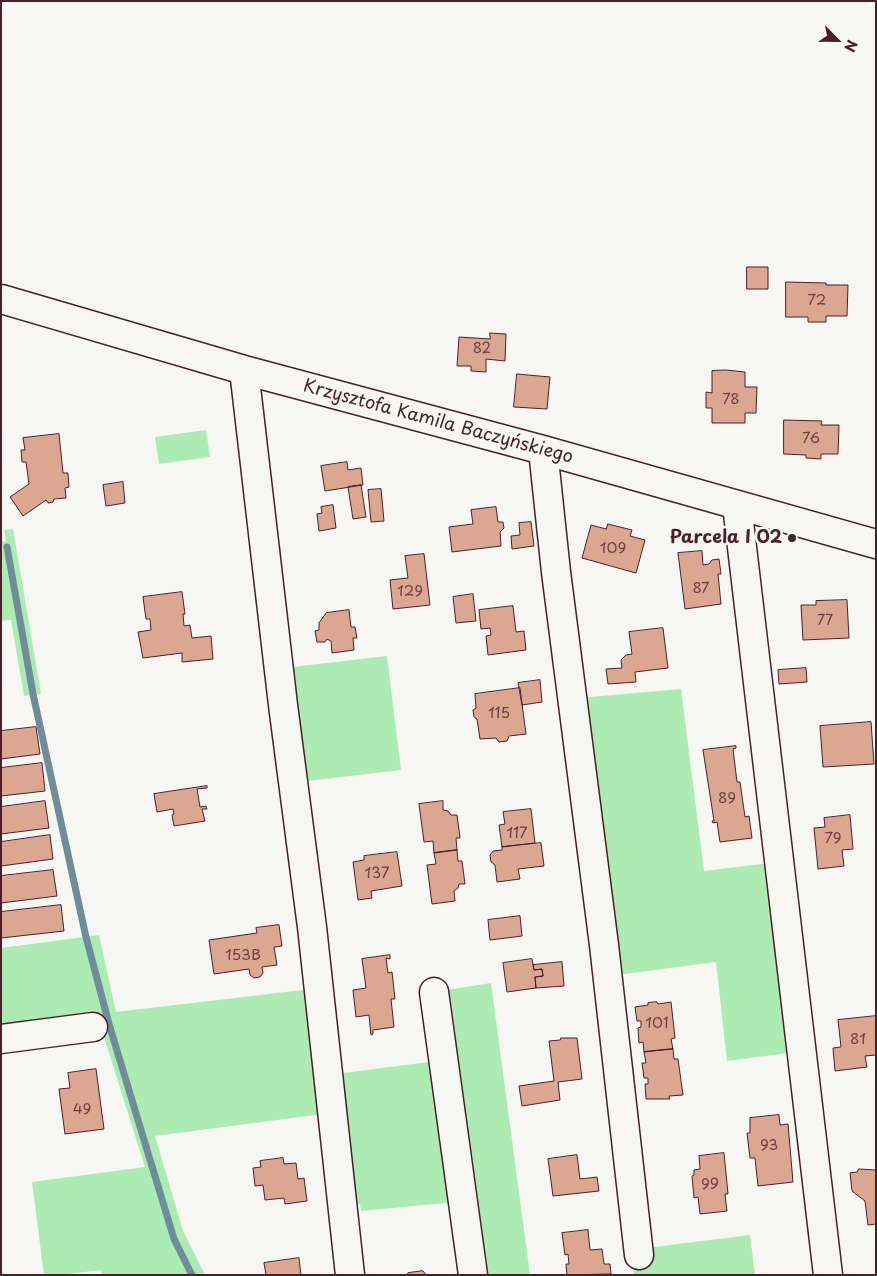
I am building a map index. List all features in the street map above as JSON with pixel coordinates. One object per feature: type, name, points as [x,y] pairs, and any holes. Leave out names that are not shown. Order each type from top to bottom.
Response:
[{"type":"street","name":"Krzysztofa Kamila Baczyńskiego","points":[[1,299],[244,370],[543,450],[876,544]]},
{"type":"street","points":[[244,370],[283,706],[312,927],[350,1275]]},
{"type":"street","points":[[543,450],[640,1255]]},
{"type":"street","points":[[736,505],[828,1275]]},
{"type":"street","points":[[434,992],[473,1275]]},
{"type":"street","points":[[1,1039],[93,1027]]},
{"type":"green space","points":[[206,430],[210,457],[159,464],[155,437]]},
{"type":"green space","points":[[13,529],[41,694],[24,696],[11,620],[1,621],[1,542],[6,541],[4,530]]},
{"type":"green space","points":[[387,656],[401,770],[300,782],[284,668]]},
{"type":"green space","points":[[681,689],[704,871],[770,863],[788,1053],[727,1061],[716,962],[617,975],[578,698]]},
{"type":"green space","points":[[99,935],[116,1012],[311,989],[323,1114],[155,1136],[183,1231],[205,1275],[102,1275],[101,1270],[44,1275],[32,1182],[145,1167],[97,1015],[1,1026],[1,948]]},
{"type":"green space","points":[[491,983],[530,1275],[478,1275],[440,991]]},
{"type":"green space","points":[[437,1061],[456,1202],[361,1211],[360,1204],[353,1206],[335,1076],[343,1073]]},
{"type":"green space","points":[[750,1235],[755,1275],[634,1275],[630,1250]]},
{"type":"building","points":[[747,267],[768,267],[768,289],[747,289]]},
{"type":"building","points":[[786,282],[848,285],[847,316],[826,316],[826,322],[808,322],[808,317],[786,317]]},
{"type":"building","points":[[490,333],[506,334],[505,361],[486,359],[486,372],[471,371],[471,366],[457,366],[459,337],[490,339]]},
{"type":"building","points":[[712,371],[745,372],[745,387],[757,387],[756,413],[745,413],[745,423],[712,423],[712,408],[706,408],[706,392],[712,393]]},
{"type":"building","points":[[517,374],[550,377],[547,409],[514,407]]},
{"type":"building","points":[[784,420],[822,421],[821,425],[839,425],[838,454],[821,454],[821,459],[806,458],[806,455],[784,454]]},
{"type":"building","points":[[59,434],[63,473],[68,473],[69,487],[65,488],[66,498],[54,499],[53,502],[48,503],[46,500],[23,516],[10,497],[29,484],[26,462],[22,462],[21,450],[25,450],[23,438]]},
{"type":"building","points":[[347,462],[348,470],[361,468],[363,485],[325,491],[321,466]]},
{"type":"building","points":[[123,482],[125,503],[106,506],[103,485]]},
{"type":"building","points":[[361,485],[366,517],[353,519],[348,487]]},
{"type":"building","points":[[381,489],[384,521],[371,522],[368,490]]},
{"type":"building","points":[[333,505],[336,528],[319,531],[317,514],[322,513],[321,507]]},
{"type":"building","points":[[496,507],[498,522],[503,522],[504,528],[500,532],[501,546],[452,552],[449,527],[473,524],[471,510]]},
{"type":"building","points":[[531,522],[534,546],[512,549],[511,536],[520,535],[519,523]]},
{"type":"building","points":[[608,524],[632,530],[630,536],[645,540],[636,573],[582,558],[591,525],[606,529]]},
{"type":"building","points":[[702,551],[703,565],[709,564],[712,560],[719,559],[721,574],[718,574],[721,604],[685,609],[678,553]]},
{"type":"building","points":[[424,554],[430,605],[393,609],[390,580],[408,578],[405,556]]},
{"type":"building","points":[[182,592],[185,614],[183,614],[184,626],[190,625],[192,638],[211,636],[213,659],[182,662],[182,653],[143,658],[138,632],[151,630],[150,619],[146,619],[143,597]]},
{"type":"building","points":[[473,594],[476,621],[456,623],[453,597]]},
{"type":"building","points":[[847,600],[849,638],[803,640],[801,605],[816,605],[816,601]]},
{"type":"building","points":[[513,606],[516,632],[524,631],[526,650],[488,655],[486,636],[491,635],[490,628],[481,629],[479,610]]},
{"type":"building","points":[[349,610],[351,627],[355,627],[357,638],[353,638],[354,650],[332,653],[331,641],[327,639],[325,642],[317,642],[315,631],[319,630],[319,623],[326,613]]},
{"type":"building","points":[[663,628],[668,668],[635,672],[636,682],[608,684],[606,669],[622,668],[621,660],[626,655],[632,654],[629,632]]},
{"type":"building","points":[[806,668],[807,682],[779,684],[778,670]]},
{"type":"building","points":[[540,680],[542,702],[522,705],[518,683]]},
{"type":"building","points":[[520,688],[526,734],[509,736],[507,741],[499,742],[496,738],[480,739],[477,719],[474,717],[473,710],[476,708],[475,694]]},
{"type":"building","points":[[871,722],[874,764],[823,767],[820,726]]},
{"type":"building","points":[[36,727],[40,754],[1,759],[1,731]]},
{"type":"building","points":[[736,746],[733,749],[737,782],[740,782],[745,817],[749,816],[752,838],[720,842],[717,822],[713,823],[712,821],[714,821],[703,750]]},
{"type":"building","points":[[42,763],[45,791],[1,796],[1,768]]},
{"type":"building","points":[[207,786],[207,788],[197,789],[200,807],[206,806],[207,809],[202,809],[205,821],[174,826],[173,809],[157,812],[154,794]]},
{"type":"building","points":[[45,801],[49,828],[1,834],[1,807]]},
{"type":"building","points":[[443,801],[443,810],[448,811],[451,815],[457,815],[460,838],[456,838],[457,850],[434,853],[433,841],[424,842],[419,804]]},
{"type":"building","points":[[531,809],[535,843],[502,847],[499,825],[505,824],[503,812]]},
{"type":"building","points":[[850,815],[853,849],[842,850],[844,866],[818,869],[814,828],[825,827],[824,818]]},
{"type":"building","points":[[50,835],[53,859],[1,866],[1,842]]},
{"type":"building","points":[[541,843],[544,866],[518,869],[520,879],[497,882],[495,865],[491,862],[490,855],[493,851],[502,850],[502,847]]},
{"type":"building","points":[[457,850],[458,861],[462,861],[465,884],[459,884],[458,888],[454,891],[455,901],[432,904],[427,865],[436,864],[434,853]]},
{"type":"building","points":[[397,852],[402,886],[371,891],[372,898],[358,900],[353,862],[364,860],[364,856]]},
{"type":"building","points":[[53,870],[57,896],[1,903],[1,876]]},
{"type":"building","points":[[61,905],[64,931],[1,938],[1,912]]},
{"type":"building","points":[[520,916],[522,936],[490,940],[488,920]]},
{"type":"building","points":[[279,925],[282,946],[274,947],[277,965],[262,967],[263,973],[260,977],[254,978],[250,975],[249,969],[214,974],[209,940],[257,933],[256,928]]},
{"type":"building","points":[[390,955],[390,959],[386,958],[388,973],[392,972],[395,999],[391,999],[394,1027],[373,1030],[371,1035],[369,1015],[356,1017],[353,990],[366,988],[362,959]]},
{"type":"building","points":[[532,959],[534,970],[542,969],[543,976],[535,977],[536,988],[507,992],[503,963]]},
{"type":"building","points":[[562,962],[564,986],[536,988],[535,977],[543,976],[542,969],[534,970],[533,965]]},
{"type":"building","points":[[657,1002],[658,1004],[671,1002],[675,1038],[671,1039],[673,1049],[644,1052],[643,1042],[639,1043],[638,1028],[641,1027],[641,1021],[637,1021],[635,1007]]},
{"type":"building","points":[[876,1016],[876,1055],[865,1056],[867,1067],[835,1071],[833,1048],[841,1047],[838,1020]]},
{"type":"building","points":[[561,1038],[577,1038],[582,1079],[558,1082],[560,1100],[522,1106],[519,1086],[554,1081],[549,1041],[560,1040]]},
{"type":"building","points":[[673,1049],[674,1059],[678,1059],[683,1095],[669,1096],[670,1099],[646,1099],[645,1084],[648,1084],[648,1078],[644,1078],[642,1063],[646,1063],[644,1052]]},
{"type":"building","points":[[96,1069],[104,1129],[65,1134],[59,1089],[70,1088],[68,1073]]},
{"type":"building","points":[[779,1115],[780,1125],[788,1124],[793,1182],[758,1186],[755,1158],[750,1158],[747,1133],[750,1133],[750,1118]]},
{"type":"building","points":[[724,1153],[728,1194],[725,1194],[727,1211],[700,1214],[698,1197],[694,1198],[692,1176],[694,1175],[694,1170],[700,1169],[699,1156]]},
{"type":"building","points":[[577,1155],[580,1179],[597,1177],[599,1191],[553,1196],[548,1159]]},
{"type":"building","points":[[283,1158],[284,1164],[296,1163],[298,1179],[304,1178],[307,1201],[285,1204],[284,1198],[265,1200],[263,1185],[255,1186],[253,1168],[261,1167],[260,1161]]},
{"type":"building","points":[[859,1169],[876,1170],[876,1224],[868,1225],[865,1201],[852,1191],[850,1173],[857,1172]]},
{"type":"building","points":[[588,1230],[590,1250],[602,1249],[604,1264],[610,1264],[611,1274],[567,1275],[566,1264],[569,1264],[568,1254],[565,1255],[562,1233]]},
{"type":"building","points":[[299,1258],[301,1275],[266,1275],[264,1263]]},
{"type":"building","points":[[423,1271],[426,1275],[407,1275],[408,1273]]},
{"type":"waterway","points":[[7,547],[33,694],[86,937],[109,1024],[174,1239],[192,1275]]},
{"type":"place","name":"Parcela I 02","points":[[792,538]]}]
